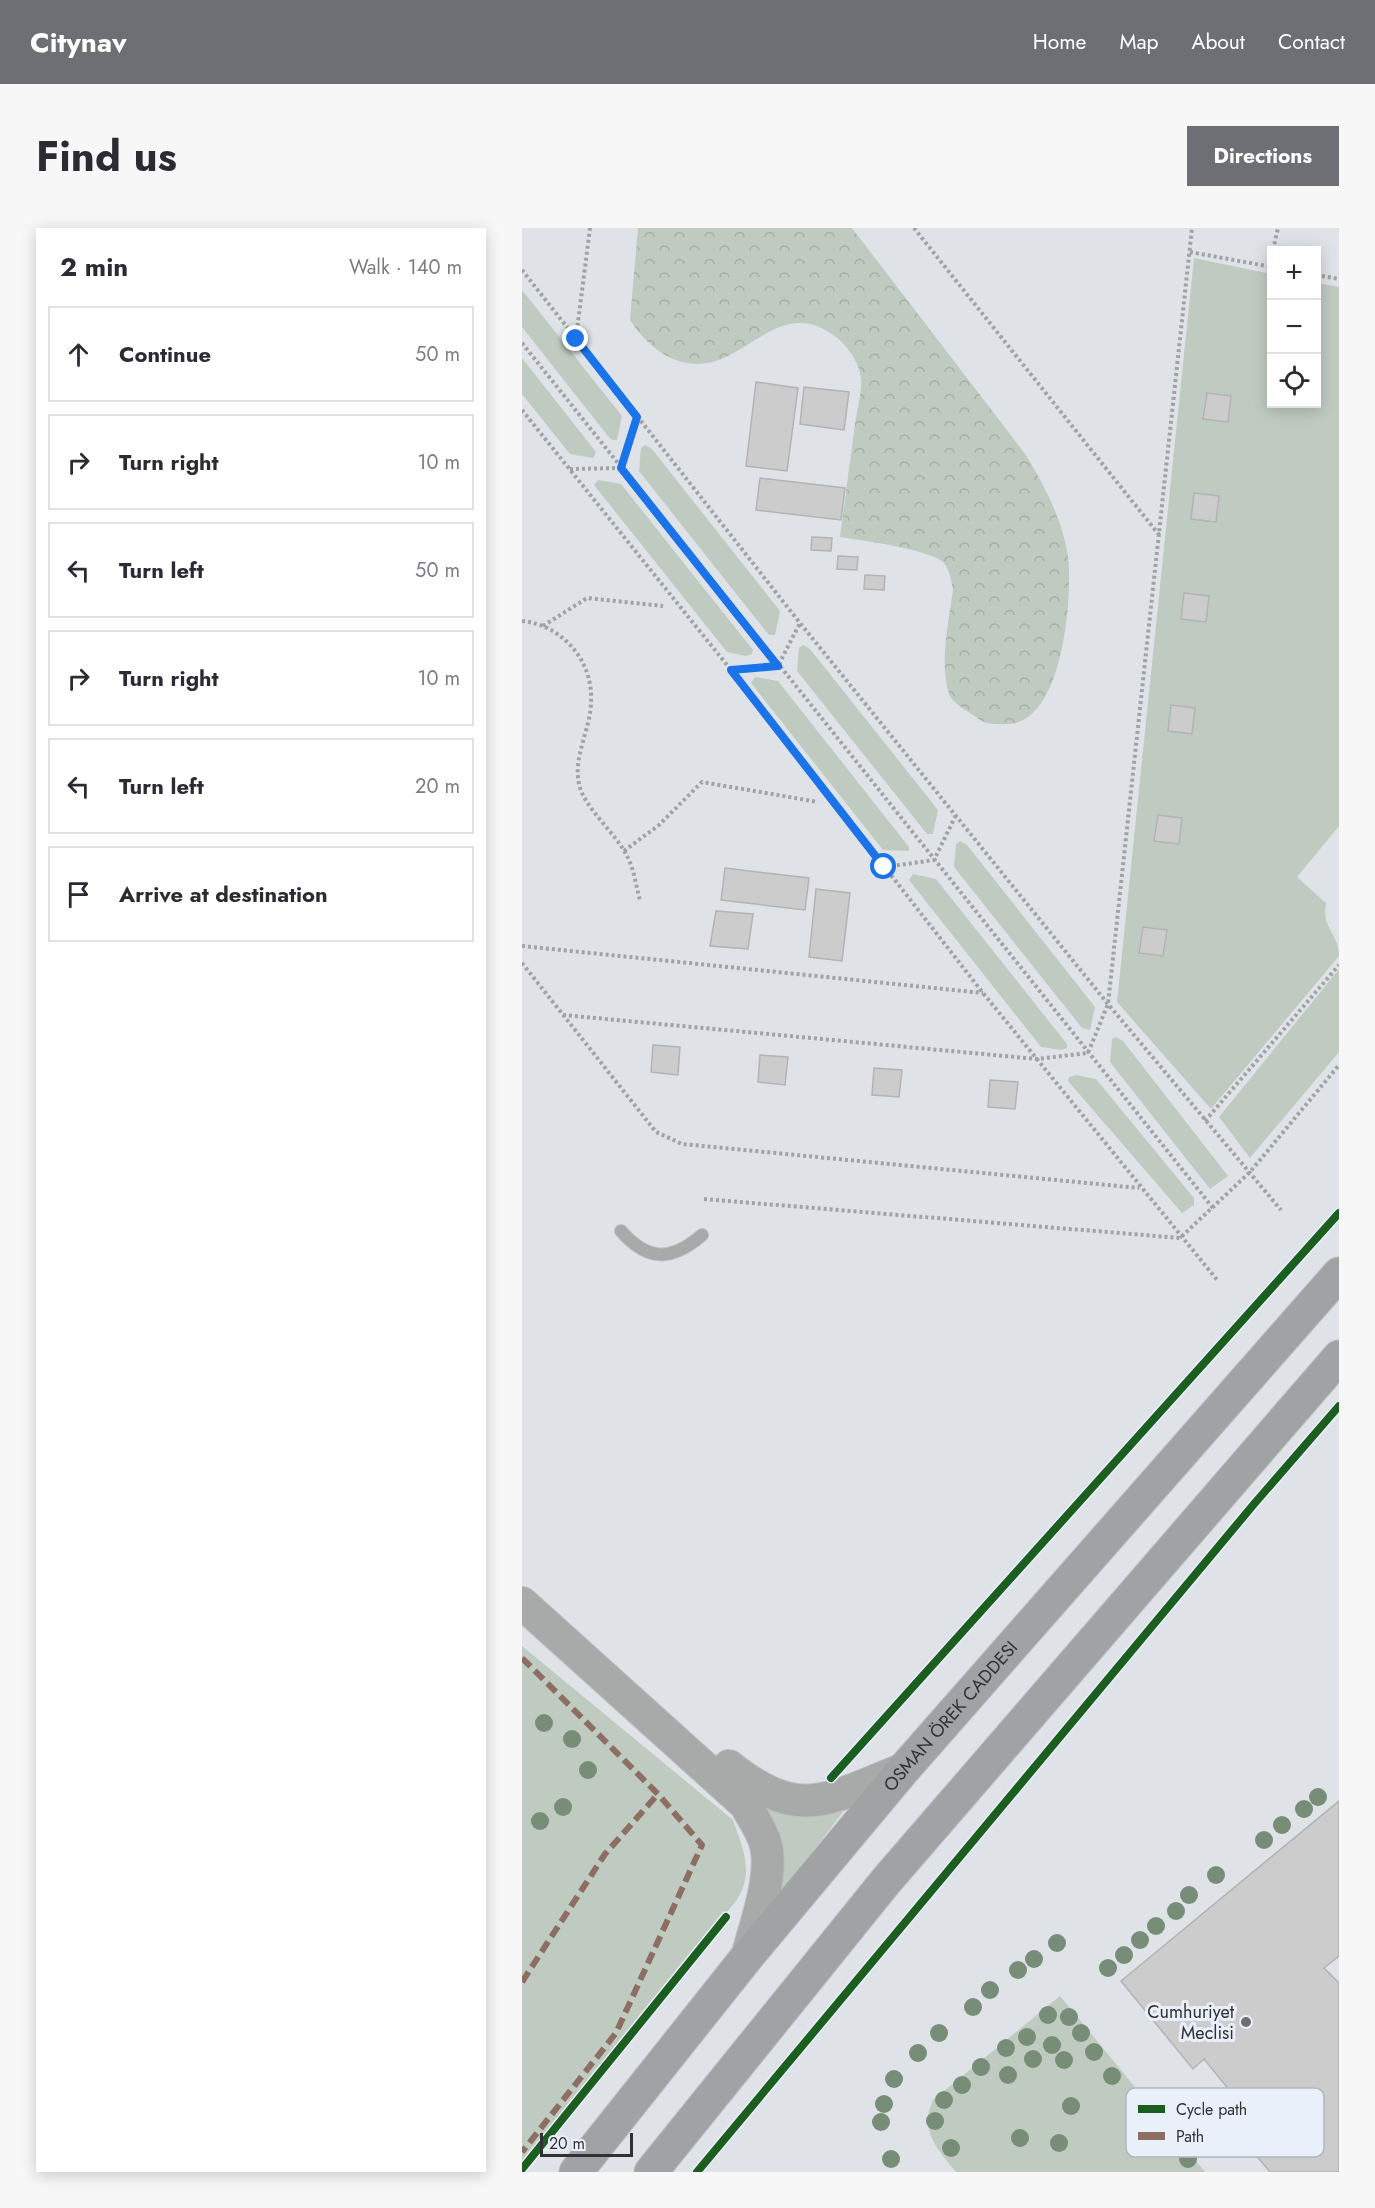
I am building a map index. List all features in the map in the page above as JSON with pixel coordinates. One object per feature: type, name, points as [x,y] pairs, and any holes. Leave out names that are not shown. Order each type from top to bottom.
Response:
[{"type":"main road","name":"OSMAN ÖREK CADDESI","points":[[576,2172],[747,1957],[904,1769],[1339,1274]]},
{"type":"main road","points":[[651,2172],[886,1881],[1339,1357]]},
{"type":"street","points":[[522,1602],[757,1788],[788,1800],[811,1802],[904,1769]]},
{"type":"street","points":[[522,1602],[746,1805],[766,1843],[767,1853],[767,1876],[747,1957]]},
{"type":"lane","points":[[621,1231],[641,1249],[666,1255],[678,1253],[702,1235]]},
{"type":"path","points":[[576,339],[590,228]]},
{"type":"path","points":[[914,228],[1160,536]]},
{"type":"path","points":[[1088,1053],[1108,1004],[1192,228]]},
{"type":"path","points":[[1274,246],[1278,228]]},
{"type":"path","points":[[1190,252],[1267,265]]},
{"type":"path","points":[[522,270],[800,624],[1108,1004],[1281,1210]]},
{"type":"path","points":[[1321,276],[1339,279]]},
{"type":"path","points":[[522,343],[1213,1208]]},
{"type":"path","points":[[522,410],[731,670],[983,993],[1180,1238],[1218,1281]]},
{"type":"path","points":[[621,468],[637,417]]},
{"type":"path","points":[[569,469],[621,468]]},
{"type":"path","points":[[542,627],[587,598],[663,606]]},
{"type":"path","points":[[522,621],[561,636],[582,660],[588,675],[592,704],[577,765],[579,786],[624,851],[640,900]]},
{"type":"path","points":[[778,666],[800,624]]},
{"type":"path","points":[[731,670],[778,666]]},
{"type":"path","points":[[624,851],[659,825],[702,782],[818,802]]},
{"type":"path","points":[[934,860],[956,815]]},
{"type":"path","points":[[884,867],[934,860]]},
{"type":"path","points":[[522,946],[983,993]]},
{"type":"path","points":[[522,963],[656,1132],[682,1144],[1140,1188]]},
{"type":"path","points":[[1205,1121],[1339,965]]},
{"type":"path","points":[[564,1016],[1036,1059],[1088,1053]]},
{"type":"path","points":[[704,1199],[1180,1238],[1250,1172],[1339,1065]]},
{"type":"green space","points":[[638,228],[852,228],[1026,455],[1046,491],[1062,530],[1068,556],[1069,575],[1066,628],[1052,683],[1040,704],[1025,719],[1006,724],[986,723],[953,701],[949,694],[945,655],[953,589],[944,563],[937,558],[912,550],[840,537],[861,384],[856,361],[849,350],[836,337],[821,328],[794,323],[781,326],[715,361],[700,364],[673,359],[649,343],[630,320]]},
{"type":"green space","points":[[1194,258],[1267,273],[1267,408],[1321,408],[1321,284],[1339,287],[1339,826],[1297,877],[1326,903],[1326,919],[1336,942],[1339,956],[1211,1109],[1117,1002]]},
{"type":"green space","points":[[522,290],[622,416],[617,440],[612,440],[607,435],[522,327]]},
{"type":"green space","points":[[522,358],[596,452],[593,458],[570,454],[522,394]]},
{"type":"green space","points":[[645,445],[652,449],[780,611],[775,635],[769,635],[764,629],[639,471],[641,448]]},
{"type":"green space","points":[[598,480],[621,484],[753,650],[752,654],[746,656],[727,652],[594,485]]},
{"type":"green space","points":[[803,645],[810,649],[938,810],[933,834],[927,834],[797,671],[799,648]]},
{"type":"green space","points":[[755,677],[778,681],[909,847],[909,851],[883,850],[751,683]]},
{"type":"green space","points":[[960,841],[967,845],[1095,1007],[1090,1030],[1082,1028],[954,867],[956,844]]},
{"type":"green space","points":[[913,874],[936,879],[1067,1044],[1067,1048],[1061,1050],[1041,1047],[909,880]]},
{"type":"green space","points":[[1339,969],[1339,1052],[1250,1158],[1219,1117]]},
{"type":"green space","points":[[1116,1037],[1123,1041],[1228,1176],[1210,1189],[1110,1062],[1112,1039]]},
{"type":"green space","points":[[1076,1075],[1096,1079],[1194,1198],[1194,1205],[1182,1213],[1068,1081],[1069,1077]]},
{"type":"green space","points":[[522,1646],[733,1820],[743,1851],[746,1871],[742,1891],[736,1901],[522,2164]]},
{"type":"green space","points":[[758,1801],[846,1808],[781,1893]]},
{"type":"green space","points":[[1060,1996],[1136,2088],[1126,2088],[1126,2157],[1193,2157],[1205,2172],[956,2172],[937,2147],[929,2130],[929,2111],[933,2100]]},
{"type":"building","points":[[756,382],[798,388],[787,471],[746,466]]},
{"type":"building","points":[[804,387],[849,392],[844,430],[800,424]]},
{"type":"building","points":[[1207,393],[1231,396],[1228,422],[1203,419]]},
{"type":"building","points":[[760,478],[845,488],[841,520],[756,510]]},
{"type":"building","points":[[1194,493],[1219,496],[1216,522],[1191,519]]},
{"type":"building","points":[[812,537],[832,538],[831,551],[811,550]]},
{"type":"building","points":[[838,556],[858,557],[857,570],[837,569]]},
{"type":"building","points":[[865,575],[885,576],[884,590],[864,589]]},
{"type":"building","points":[[1184,593],[1209,596],[1206,622],[1181,619]]},
{"type":"building","points":[[1171,705],[1195,708],[1192,734],[1168,731]]},
{"type":"building","points":[[1158,815],[1182,818],[1179,844],[1154,841]]},
{"type":"building","points":[[725,868],[809,878],[805,910],[721,900]]},
{"type":"building","points":[[816,889],[850,893],[842,961],[809,957]]},
{"type":"building","points":[[716,911],[753,914],[748,949],[710,946]]},
{"type":"building","points":[[1143,927],[1167,930],[1163,956],[1139,953]]},
{"type":"building","points":[[653,1045],[680,1047],[678,1075],[651,1072]]},
{"type":"building","points":[[760,1055],[788,1057],[785,1085],[758,1082]]},
{"type":"building","points":[[874,1068],[902,1070],[899,1097],[872,1095]]},
{"type":"building","points":[[990,1080],[1018,1082],[1015,1109],[988,1107]]},
{"type":"building","name":"Cumhuriyet Meclisi","points":[[1339,1801],[1339,1956],[1324,1968],[1339,1983],[1339,2172],[1270,2172],[1257,2157],[1324,2157],[1324,2088],[1228,2088],[1204,2059],[1193,2069],[1121,1981]]},
{"type":"marked path","points":[[522,1658],[658,1794],[702,1845],[616,2033],[522,2152]]},
{"type":"marked path","points":[[522,1982],[605,1854],[658,1794]]},
{"type":"cycle path","points":[[831,1778],[1339,1213]]},
{"type":"cycle path","points":[[697,2172],[1254,1504],[1339,1406]]},
{"type":"cycle path","points":[[522,2169],[726,1917]]},
{"type":"place","name":"Cumhuriyet Meclisi","points":[[1246,2022]]},
{"type":"route","points":[[576,339],[637,417],[621,468],[778,666],[731,670],[884,867]]}]
